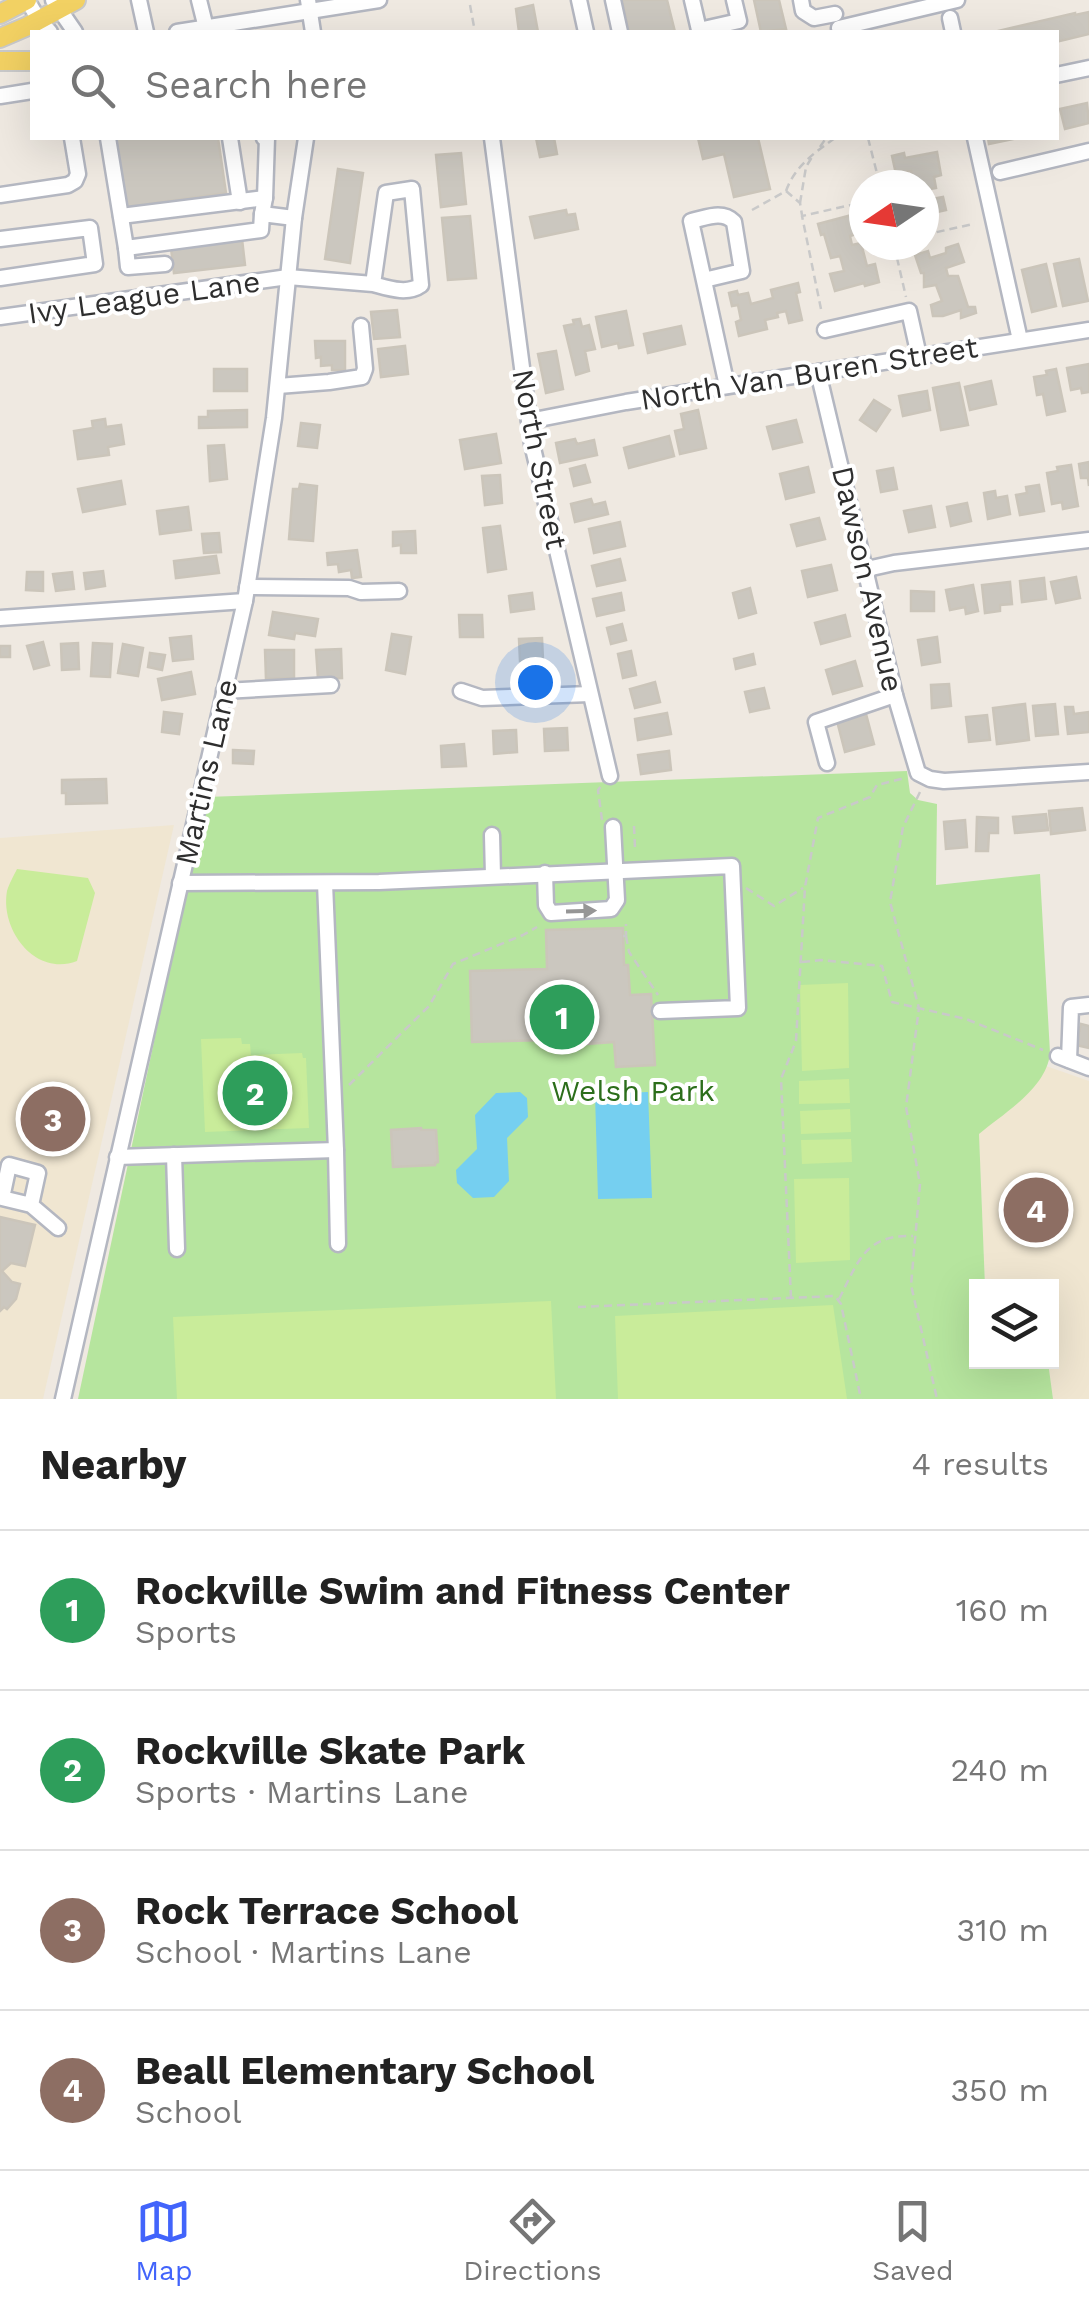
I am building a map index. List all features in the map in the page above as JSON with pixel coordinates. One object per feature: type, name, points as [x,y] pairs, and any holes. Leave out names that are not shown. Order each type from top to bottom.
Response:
[{"type":"main road","points":[[0,14],[27,0]]},
{"type":"main road","points":[[0,38],[45,26],[56,5],[76,0]]},
{"type":"main road","points":[[0,61],[30,61]]},
{"type":"street","points":[[27,0],[45,26]]},
{"type":"street","points":[[199,0],[206,28]]},
{"type":"street","points":[[192,30],[309,6],[379,0]]},
{"type":"street","points":[[579,0],[586,30]]},
{"type":"street","points":[[613,0],[620,30]]},
{"type":"street","points":[[692,0],[699,30],[739,21],[734,0]]},
{"type":"street","points":[[801,0],[803,11],[814,18],[957,0]]},
{"type":"street","points":[[56,5],[74,30]]},
{"type":"street","points":[[140,5],[146,30]]},
{"type":"street","points":[[1059,74],[1089,68]]},
{"type":"street","points":[[0,96],[30,91]]},
{"type":"street","points":[[0,195],[76,181],[72,140]]},
{"type":"street","points":[[108,140],[128,268],[165,264]]},
{"type":"street","points":[[230,140],[240,202]]},
{"type":"street","points":[[126,248],[261,230],[267,140]]},
{"type":"street","name":"Martins Lane","points":[[63,1399],[246,594],[278,386],[306,140]]},
{"type":"street","name":"North Street","points":[[492,140],[532,444],[610,776]]},
{"type":"street","points":[[975,140],[1020,340]]},
{"type":"street","points":[[1000,172],[1089,151]]},
{"type":"street","name":"Ivy League Lane","points":[[0,317],[288,277],[414,290],[420,285],[412,189],[386,194],[373,284]]},
{"type":"street","points":[[121,216],[240,202],[294,218]]},
{"type":"street","points":[[704,280],[742,271],[734,222],[729,217],[691,221],[727,386]]},
{"type":"street","points":[[0,239],[90,228],[94,264],[0,278]]},
{"type":"street","points":[[825,330],[909,311],[919,356]]},
{"type":"street","points":[[278,386],[362,376],[365,369],[361,326]]},
{"type":"street","name":"North Van Buren Street","points":[[530,422],[626,402],[1089,330]]},
{"type":"street","name":"Dawson Avenue","points":[[818,372],[895,694],[924,776]]},
{"type":"street","points":[[867,569],[1089,540]]},
{"type":"street","points":[[0,618],[246,594],[349,588],[361,592],[399,591]]},
{"type":"street","points":[[224,691],[331,685]]},
{"type":"street","points":[[461,690],[482,698],[590,694]]},
{"type":"street","points":[[827,763],[816,722],[895,694]]},
{"type":"street","points":[[924,776],[944,781],[1089,772]]},
{"type":"street","points":[[545,873],[551,912],[612,909],[616,905],[614,827]]},
{"type":"street","points":[[492,834],[493,876]]},
{"type":"street","points":[[180,883],[325,882],[732,866],[738,1008],[660,1011]]},
{"type":"street","points":[[325,882],[338,1244]]},
{"type":"street","points":[[1089,1005],[1071,1006],[1064,1058],[1089,1068]]},
{"type":"street","points":[[117,1157],[336,1150]]},
{"type":"street","points":[[174,1156],[177,1249]]},
{"type":"street","points":[[31,1205],[58,1228]]},
{"type":"path","points":[[470,5],[475,30]]},
{"type":"path","points":[[821,308],[800,203],[806,167],[824,140]]},
{"type":"path","points":[[752,210],[786,191],[799,166],[832,140]]},
{"type":"path","points":[[869,140],[876,170]]},
{"type":"path","points":[[786,191],[800,203]]},
{"type":"path","points":[[802,216],[849,205]]},
{"type":"path","points":[[939,231],[973,224]]},
{"type":"path","points":[[897,260],[909,311]]},
{"type":"path","points":[[610,776],[598,790],[602,821],[614,827]]},
{"type":"path","points":[[790,1298],[781,1079],[796,1042],[804,887],[818,818],[870,797],[877,785],[924,776]]},
{"type":"path","points":[[924,776],[903,827],[890,902],[919,1008],[906,1107],[920,1184],[911,1285],[937,1399]]},
{"type":"path","points":[[634,826],[635,848]]},
{"type":"path","points":[[742,887],[774,906],[804,887]]},
{"type":"path","points":[[626,924],[628,952],[659,997],[660,1011]]},
{"type":"path","points":[[334,1100],[429,1006],[453,964],[537,927]]},
{"type":"path","points":[[800,962],[882,966],[892,1002],[966,1019],[1064,1058]]},
{"type":"path","points":[[838,1300],[862,1253],[891,1235],[915,1236]]},
{"type":"path","points":[[578,1307],[835,1296],[851,1347],[860,1399]]},
{"type":"shaded area","points":[[174,825],[43,1399],[0,1399],[0,838]]},
{"type":"shaded area","points":[[975,1041],[1089,1081],[1089,1399],[1053,1399],[1049,1369],[1059,1369],[1059,1279],[985,1279]]},
{"type":"green space","name":"Welsh Park","points":[[907,771],[910,793],[918,800],[937,804],[936,885],[1040,874],[1050,1053],[1033,1088],[979,1134],[985,1279],[969,1279],[969,1369],[1049,1369],[1053,1399],[78,1399],[206,797]]},
{"type":"green space","points":[[17,869],[88,878],[95,893],[77,961],[48,962],[24,947],[15,935],[6,906],[7,891]]},
{"type":"green space","points":[[848,983],[849,1068],[802,1071],[800,985]]},
{"type":"green space","points":[[241,1038],[242,1044],[250,1044],[251,1055],[302,1053],[306,1058],[309,1128],[205,1132],[201,1039]]},
{"type":"green space","points":[[849,1079],[850,1103],[799,1104],[799,1081]]},
{"type":"green space","points":[[850,1109],[851,1132],[801,1134],[800,1111]]},
{"type":"green space","points":[[851,1139],[852,1162],[802,1164],[801,1140]]},
{"type":"green space","points":[[849,1178],[850,1260],[796,1263],[794,1179]]},
{"type":"green space","points":[[551,1301],[556,1399],[177,1399],[173,1317]]},
{"type":"green space","points":[[833,1305],[847,1399],[618,1399],[615,1316]]},
{"type":"water","points":[[520,1092],[527,1098],[528,1117],[507,1138],[509,1181],[494,1197],[473,1198],[457,1183],[456,1170],[477,1149],[475,1115],[496,1093]]},
{"type":"water","points":[[648,1092],[652,1198],[598,1199],[595,1094]]},
{"type":"building","points":[[622,0],[667,0],[674,30],[629,30]]},
{"type":"building","points":[[754,0],[779,0],[786,29],[761,30]]},
{"type":"building","points":[[533,5],[538,30],[519,30],[516,9]]},
{"type":"building","points":[[1089,12],[1089,34],[1059,41],[1059,30],[1003,30],[1075,13]]},
{"type":"building","points":[[1087,103],[1089,123],[1065,129],[1060,109]]},
{"type":"building","points":[[116,140],[218,140],[226,193],[126,207]]},
{"type":"building","points":[[536,140],[554,140],[557,154],[540,157]]},
{"type":"building","points":[[698,140],[758,140],[770,189],[734,197],[724,154],[703,159]]},
{"type":"building","points":[[937,152],[941,175],[939,170],[895,170],[892,156],[904,153],[905,158]]},
{"type":"building","points":[[461,153],[466,204],[441,207],[436,155]]},
{"type":"building","points":[[338,169],[363,173],[350,263],[325,259]]},
{"type":"building","points":[[943,197],[946,210],[939,212],[939,198]]},
{"type":"building","points":[[566,210],[567,215],[575,214],[578,229],[535,238],[530,217]]},
{"type":"building","points":[[470,216],[476,278],[448,280],[442,218]]},
{"type":"building","points":[[849,216],[849,260],[865,260],[867,266],[875,264],[879,282],[835,291],[830,274],[844,271],[840,256],[831,258],[818,224]]},
{"type":"building","points":[[242,239],[245,265],[174,273],[171,248]]},
{"type":"building","points":[[958,244],[964,262],[946,268],[948,276],[958,276],[968,307],[975,307],[976,313],[961,318],[961,310],[933,316],[931,305],[942,301],[936,285],[924,287],[924,273],[917,260],[939,260],[946,248]]},
{"type":"building","points":[[1079,259],[1088,301],[1063,306],[1054,264]]},
{"type":"building","points":[[1046,264],[1056,306],[1032,312],[1022,270]]},
{"type":"building","points":[[798,283],[800,292],[796,293],[802,320],[789,323],[786,311],[777,313],[778,317],[765,320],[767,329],[739,336],[738,305],[732,306],[729,293],[748,293],[751,304],[773,298],[771,290]]},
{"type":"building","points":[[397,310],[400,337],[374,339],[371,312]]},
{"type":"building","points":[[626,311],[633,345],[602,347],[596,317]]},
{"type":"building","points":[[580,319],[582,327],[589,325],[595,349],[585,351],[589,371],[576,375],[564,326]]},
{"type":"building","points":[[681,326],[685,344],[648,353],[644,334]]},
{"type":"building","points":[[315,341],[345,341],[345,370],[321,366]]},
{"type":"building","points":[[405,346],[408,374],[381,377],[378,349]]},
{"type":"building","points":[[556,351],[563,389],[546,393],[538,354]]},
{"type":"building","points":[[1089,364],[1089,392],[1082,393],[1081,388],[1071,390],[1067,368]]},
{"type":"building","points":[[214,369],[247,369],[247,391],[214,391]]},
{"type":"building","points":[[1056,369],[1065,411],[1047,415],[1043,394],[1037,395],[1034,377]]},
{"type":"building","points":[[991,381],[996,404],[970,410],[965,387]]},
{"type":"building","points":[[959,383],[968,425],[941,430],[933,388]]},
{"type":"building","points":[[927,391],[930,410],[903,416],[899,396]]},
{"type":"building","points":[[874,400],[890,410],[876,431],[860,420]]},
{"type":"building","points":[[247,410],[247,427],[199,428],[199,417],[208,417],[208,411]]},
{"type":"building","points":[[698,410],[706,448],[680,454],[675,431],[684,429],[681,414]]},
{"type":"building","points":[[105,419],[106,427],[121,425],[124,444],[108,447],[109,455],[78,459],[74,431],[93,428],[92,421]]},
{"type":"building","points":[[796,420],[802,442],[773,449],[767,427]]},
{"type":"building","points":[[301,423],[320,425],[317,448],[298,446]]},
{"type":"building","points":[[496,434],[501,463],[465,469],[460,440]]},
{"type":"building","points":[[669,436],[674,456],[629,468],[624,448]]},
{"type":"building","points":[[575,439],[577,444],[594,440],[597,455],[560,463],[556,443]]},
{"type":"building","points":[[224,445],[227,479],[210,481],[208,446]]},
{"type":"building","points":[[1089,462],[1089,486],[1088,478],[1081,478],[1079,464]]},
{"type":"building","points":[[585,465],[590,482],[574,486],[570,469]]},
{"type":"building","points":[[1071,465],[1078,506],[1063,509],[1062,502],[1052,504],[1047,473]]},
{"type":"building","points":[[808,467],[814,492],[786,499],[780,474]]},
{"type":"building","points":[[893,468],[897,489],[881,492],[877,471]]},
{"type":"building","points":[[500,475],[502,503],[485,505],[482,476]]},
{"type":"building","points":[[121,481],[125,504],[83,512],[78,489]]},
{"type":"building","points":[[300,484],[317,486],[313,541],[289,539],[293,489],[299,489]]},
{"type":"building","points":[[1039,485],[1044,511],[1020,515],[1016,495],[1027,493],[1026,487]]},
{"type":"building","points":[[995,491],[996,498],[1007,496],[1010,514],[988,519],[984,493]]},
{"type":"building","points":[[591,499],[593,505],[605,502],[608,514],[575,522],[571,504]]},
{"type":"building","points":[[967,503],[971,521],[951,526],[947,507]]},
{"type":"building","points":[[931,506],[935,527],[909,532],[904,511]]},
{"type":"building","points":[[188,507],[191,530],[160,534],[157,511]]},
{"type":"building","points":[[819,518],[825,539],[797,546],[791,525]]},
{"type":"building","points":[[620,522],[625,546],[594,553],[589,529]]},
{"type":"building","points":[[500,526],[506,569],[488,572],[483,528]]},
{"type":"building","points":[[415,531],[416,553],[401,553],[401,545],[393,546],[393,532]]},
{"type":"building","points":[[219,533],[221,552],[204,553],[202,534]]},
{"type":"building","points":[[357,550],[361,577],[352,578],[351,570],[339,572],[338,564],[328,565],[327,553]]},
{"type":"building","points":[[216,556],[219,573],[176,578],[174,561]]},
{"type":"building","points":[[620,559],[625,580],[597,586],[592,566]]},
{"type":"building","points":[[831,565],[837,590],[808,597],[802,571]]},
{"type":"building","points":[[103,571],[105,586],[86,589],[84,573]]},
{"type":"building","points":[[27,572],[43,572],[43,591],[26,590]]},
{"type":"building","points":[[72,572],[74,589],[56,591],[53,574]]},
{"type":"building","points":[[1076,577],[1080,598],[1056,603],[1051,582]]},
{"type":"building","points":[[1044,578],[1046,599],[1022,602],[1020,581]]},
{"type":"building","points":[[1010,582],[1012,604],[985,613],[982,585]]},
{"type":"building","points":[[973,585],[978,611],[966,614],[965,607],[950,610],[946,590]]},
{"type":"building","points":[[750,588],[756,613],[739,618],[733,593]]},
{"type":"building","points":[[911,591],[934,592],[934,611],[911,611]]},
{"type":"building","points":[[532,593],[534,609],[511,612],[509,596]]},
{"type":"building","points":[[621,593],[624,610],[597,616],[593,599]]},
{"type":"building","points":[[273,612],[318,619],[315,636],[295,633],[294,639],[269,635]]},
{"type":"building","points":[[459,615],[482,615],[483,637],[460,637]]},
{"type":"building","points":[[845,615],[850,636],[821,644],[815,623]]},
{"type":"building","points":[[622,624],[626,640],[611,644],[607,628]]},
{"type":"building","points":[[392,634],[411,637],[405,674],[386,670]]},
{"type":"building","points":[[191,636],[193,659],[173,661],[170,638]]},
{"type":"building","points":[[937,637],[940,662],[922,665],[918,640]]},
{"type":"building","points":[[542,638],[543,660],[520,661],[519,639]]},
{"type":"building","points":[[43,642],[49,665],[34,669],[27,646]]},
{"type":"building","points":[[78,643],[79,669],[62,670],[61,644]]},
{"type":"building","points":[[93,643],[112,644],[110,677],[91,676]]},
{"type":"building","points":[[123,644],[143,648],[138,676],[118,673]]},
{"type":"building","points":[[0,646],[10,646],[10,657],[0,657]]},
{"type":"building","points":[[341,649],[342,678],[318,679],[316,650]]},
{"type":"building","points":[[265,650],[294,650],[294,678],[266,679]]},
{"type":"building","points":[[631,651],[636,675],[623,678],[618,654]]},
{"type":"building","points":[[150,653],[165,655],[162,670],[148,667]]},
{"type":"building","points":[[753,654],[755,664],[736,669],[734,659]]},
{"type":"building","points":[[855,661],[862,686],[833,694],[826,670]]},
{"type":"building","points":[[191,672],[195,694],[162,700],[158,679]]},
{"type":"building","points":[[655,682],[660,702],[635,708],[630,689]]},
{"type":"building","points":[[949,684],[951,706],[932,708],[931,685]]},
{"type":"building","points":[[764,688],[769,708],[750,712],[745,692]]},
{"type":"building","points":[[1025,704],[1029,740],[997,744],[993,708]]},
{"type":"building","points":[[1055,704],[1058,734],[1036,736],[1033,706]]},
{"type":"building","points":[[1065,707],[1073,707],[1074,714],[1089,712],[1089,732],[1068,734]]},
{"type":"building","points":[[164,712],[182,714],[179,734],[162,732]]},
{"type":"building","points":[[667,713],[671,734],[638,740],[635,719]]},
{"type":"building","points":[[866,714],[874,744],[845,752],[837,721]]},
{"type":"building","points":[[987,715],[990,740],[969,742],[966,717]]},
{"type":"building","points":[[567,728],[568,750],[545,751],[544,729]]},
{"type":"building","points":[[516,730],[517,752],[494,754],[493,731]]},
{"type":"building","points":[[464,744],[466,766],[442,767],[441,746]]},
{"type":"building","points":[[233,750],[254,751],[253,764],[233,763]]},
{"type":"building","points":[[669,751],[671,770],[641,774],[638,755]]},
{"type":"building","points":[[106,779],[107,803],[66,804],[62,780]]},
{"type":"building","points":[[1082,808],[1085,830],[1051,834],[1049,811]]},
{"type":"building","points":[[1046,814],[1048,830],[1015,833],[1013,817]]},
{"type":"building","points":[[977,817],[998,818],[998,833],[989,833],[988,851],[976,851]]},
{"type":"building","points":[[965,820],[967,847],[946,849],[944,822]]},
{"type":"building","points":[[623,928],[630,995],[651,994],[655,1065],[616,1067],[614,1042],[547,1047],[547,1040],[472,1042],[470,971],[547,969],[546,930]]},
{"type":"building","points":[[1081,1024],[1089,1026],[1089,1048],[1076,1045]]},
{"type":"building","points":[[391,1130],[436,1130],[438,1162],[393,1167]]},
{"type":"building","points":[[0,1217],[35,1225],[25,1266],[11,1263],[2,1271],[12,1282],[20,1284],[16,1299],[0,1311]]},
{"type":"place","name":"Rockville Swim and Fitness Center","points":[[562,1017]]},
{"type":"place","name":"Rockville Skate Park","points":[[255,1093]]},
{"type":"place","name":"Rock Terrace School","points":[[53,1119]]},
{"type":"place","name":"Beall Elementary School","points":[[1036,1210]]}]
